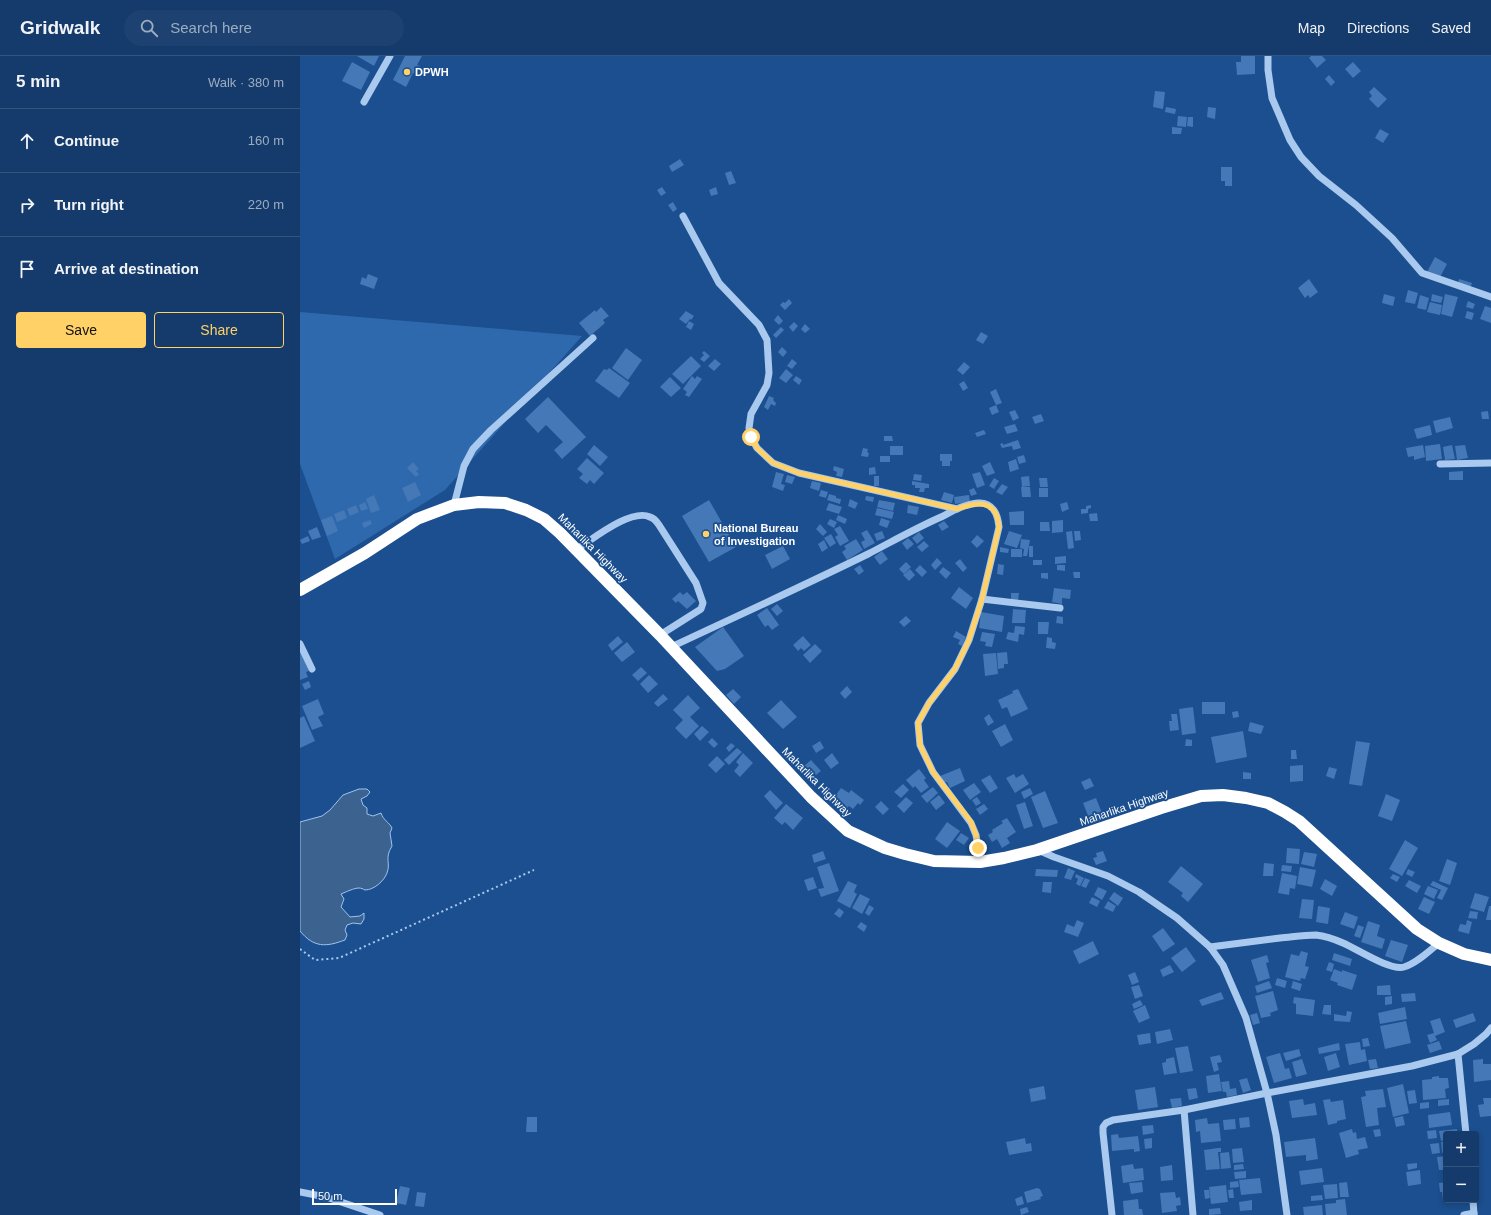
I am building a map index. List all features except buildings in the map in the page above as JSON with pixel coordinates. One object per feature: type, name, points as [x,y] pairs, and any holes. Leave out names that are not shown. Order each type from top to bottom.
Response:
[{"type":"highway","name":"Maharlika Highway","points":[[300,590],[365,552],[417,519],[454,505],[479,502],[505,503],[526,510],[544,519],[576,549],[660,635],[811,797],[848,831],[885,848],[905,854],[934,860],[980,862],[1038,850],[1182,801],[1201,796],[1223,795],[1246,798],[1268,803],[1286,812],[1299,821],[1417,929],[1440,943],[1464,954],[1491,960]]},
{"type":"street","points":[[364,102],[390,56]]},
{"type":"street","points":[[1268,56],[1268,70],[1272,98],[1290,140],[1301,157],[1319,176],[1356,205],[1392,238],[1422,273],[1491,297]]},
{"type":"street","points":[[683,216],[719,283],[759,325],[767,340],[769,361],[767,385],[752,414],[749,428],[751,437],[757,448],[773,463],[799,473],[957,509]]},
{"type":"street","points":[[454,505],[464,466],[473,449],[491,430],[593,338]]},
{"type":"street","points":[[1440,464],[1491,463]]},
{"type":"street","points":[[671,647],[869,554],[916,528],[957,509],[979,503],[995,510],[998,517],[999,527],[982,599],[969,640],[955,669],[929,703],[918,723],[920,745],[933,772],[971,822],[974,829],[980,862]]},
{"type":"street","points":[[576,549],[624,519],[634,515],[645,515],[652,517],[659,525],[696,583],[703,603],[701,609],[660,635]]},
{"type":"street","points":[[982,599],[1060,608]]},
{"type":"street","points":[[300,644],[312,669]]},
{"type":"street","points":[[1038,850],[1108,876],[1139,892],[1177,918],[1210,947],[1223,964],[1246,1018],[1267,1093],[1276,1135],[1287,1215]]},
{"type":"street","points":[[1210,947],[1275,938],[1317,936],[1331,938],[1378,960],[1396,967],[1403,967],[1410,964],[1440,943]]},
{"type":"street","points":[[1112,1215],[1103,1126],[1112,1120],[1184,1110],[1412,1066],[1458,1054],[1474,1044],[1491,1028]]},
{"type":"street","points":[[1458,1054],[1466,1131]]},
{"type":"street","points":[[1184,1110],[1193,1215]]},
{"type":"street","points":[[300,1192],[326,1197],[380,1215]]},
{"type":"street","points":[[1464,1215],[1474,1214],[1473,1203]]},
{"type":"path","points":[[300,949],[315,960],[339,958],[534,870]]},
{"type":"shaded area","points":[[300,312],[582,336],[445,490],[335,559],[300,464]]},
{"type":"shaded area","points":[[359,789],[367,789],[370,792],[367,796],[361,799],[363,805],[367,808],[367,814],[373,816],[381,813],[392,828],[390,833],[392,846],[388,854],[387,873],[381,882],[375,887],[368,890],[357,888],[341,894],[344,899],[341,907],[350,917],[360,916],[364,913],[364,919],[361,924],[353,923],[347,925],[345,930],[347,935],[345,940],[326,945],[315,943],[305,937],[300,931],[300,822],[322,816],[330,810],[343,795]]},
{"type":"place","name":"DPWH","points":[[407,72]]},
{"type":"place","name":"National Bureau of Investigation","points":[[706,534]]},
{"type":"route","points":[[751,437],[757,448],[773,463],[799,473],[957,509],[979,503],[995,510],[998,517],[999,527],[982,599],[969,640],[955,669],[929,703],[918,723],[920,745],[933,772],[971,822],[976,835],[978,848]]}]
